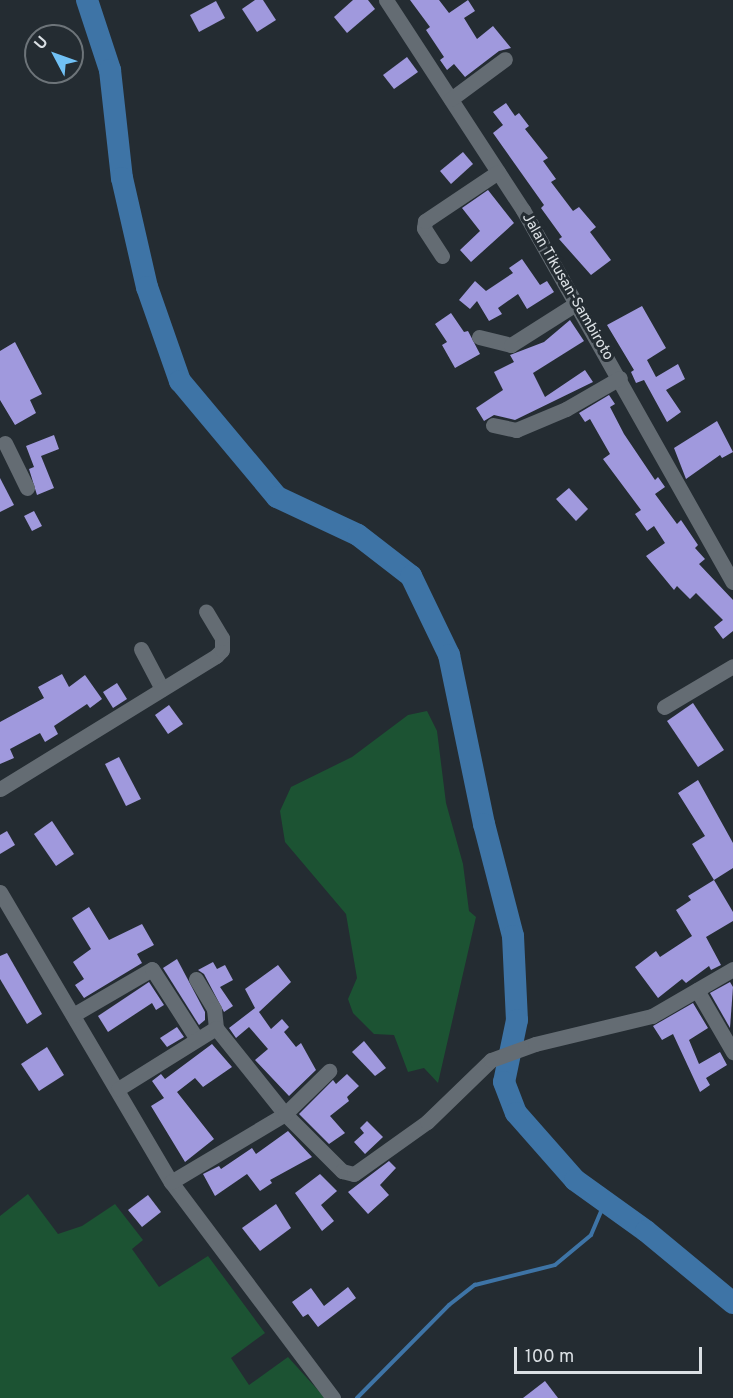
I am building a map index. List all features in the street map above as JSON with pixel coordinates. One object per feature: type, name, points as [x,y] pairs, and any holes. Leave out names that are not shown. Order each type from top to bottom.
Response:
[{"type":"street","name":"Jalan Tikusan-Sambiroto","points":[[386,0],[498,172],[577,303],[620,378],[692,515],[733,582]]},
{"type":"street","points":[[451,99],[505,59]]},
{"type":"street","points":[[442,256],[424,228],[425,221],[498,172]]},
{"type":"street","points":[[480,337],[511,345],[577,303]]},
{"type":"street","points":[[493,425],[516,430],[566,409],[620,378]]},
{"type":"street","points":[[2,440],[27,488]]},
{"type":"street","points":[[0,789],[222,650],[222,638],[206,611]]},
{"type":"street","points":[[141,649],[162,689]]},
{"type":"street","points":[[664,706],[733,666]]},
{"type":"street","points":[[0,892],[171,1182],[332,1396]]},
{"type":"street","points":[[73,1015],[152,969],[197,1039]]},
{"type":"street","points":[[196,979],[214,1009],[216,1028],[285,1114],[342,1171],[354,1174],[427,1122],[491,1060],[535,1044],[652,1016],[733,969]]},
{"type":"street","points":[[697,990],[733,1052]]},
{"type":"street","points":[[118,1089],[216,1028]]},
{"type":"street","points":[[171,1182],[285,1114],[329,1071]]},
{"type":"green space","points":[[427,711],[437,731],[446,803],[463,864],[469,911],[476,917],[438,1083],[424,1068],[408,1072],[394,1035],[374,1034],[353,1013],[348,999],[357,978],[346,914],[285,842],[280,811],[291,787],[352,757],[408,715]]},
{"type":"green space","points":[[28,1194],[58,1234],[82,1226],[115,1204],[143,1240],[132,1249],[159,1287],[208,1256],[265,1333],[231,1358],[249,1385],[288,1357],[325,1398],[0,1398],[0,1216]]},
{"type":"building","points":[[255,0],[263,0],[276,20],[257,32],[242,9]]},
{"type":"building","points":[[353,0],[368,0],[375,9],[347,33],[334,17]]},
{"type":"building","points":[[410,0],[439,0],[449,13],[468,0],[475,11],[464,18],[477,39],[493,26],[511,48],[499,51],[465,77],[454,64],[447,70],[440,60],[444,57],[426,30],[430,27]]},
{"type":"building","points":[[216,1],[225,18],[199,32],[190,15]]},
{"type":"building","points":[[407,57],[418,72],[394,89],[383,75]]},
{"type":"building","points":[[506,103],[515,116],[519,113],[529,126],[525,129],[548,158],[543,161],[556,179],[551,182],[573,211],[579,207],[596,227],[590,232],[611,260],[591,275],[559,239],[562,237],[541,208],[544,205],[493,133],[503,125],[493,112]]},
{"type":"building","points":[[463,152],[473,164],[451,184],[440,171]]},
{"type":"building","points":[[488,190],[514,223],[471,262],[460,250],[480,231],[462,208]]},
{"type":"building","points":[[522,259],[540,285],[547,281],[554,292],[527,309],[518,294],[498,308],[502,314],[489,321],[477,301],[470,309],[459,300],[475,281],[486,291],[513,273],[509,268]]},
{"type":"building","points":[[642,306],[666,348],[647,360],[656,377],[678,364],[685,379],[666,390],[681,412],[667,422],[644,380],[636,383],[631,372],[634,370],[607,325]]},
{"type":"building","points":[[451,313],[464,332],[468,331],[480,354],[455,368],[442,345],[447,342],[435,324]]},
{"type":"building","points":[[570,320],[584,341],[533,373],[545,397],[585,370],[593,382],[515,420],[494,415],[484,421],[476,408],[503,390],[494,372],[514,362],[510,355],[544,342]]},
{"type":"building","points":[[15,342],[42,394],[30,400],[36,413],[15,425],[0,400],[0,351]]},
{"type":"building","points":[[609,395],[615,404],[610,407],[624,434],[655,480],[658,477],[665,487],[655,494],[677,524],[681,520],[698,545],[695,548],[705,559],[699,564],[733,600],[733,631],[723,639],[714,627],[723,620],[696,593],[690,599],[677,586],[674,590],[646,556],[665,543],[654,526],[647,531],[635,514],[641,510],[603,459],[610,454],[590,419],[585,422],[579,413]]},
{"type":"building","points":[[717,421],[733,452],[722,458],[720,455],[686,479],[674,448]]},
{"type":"building","points":[[54,435],[59,449],[41,456],[54,488],[37,495],[29,469],[34,467],[26,446]]},
{"type":"building","points":[[0,478],[14,505],[0,512]]},
{"type":"building","points":[[569,488],[588,509],[576,521],[556,499]]},
{"type":"building","points":[[34,511],[42,526],[32,531],[24,516]]},
{"type":"building","points":[[62,674],[69,687],[85,675],[102,699],[90,708],[87,704],[54,726],[58,734],[45,742],[40,733],[10,749],[14,758],[0,764],[0,722],[44,698],[38,687]]},
{"type":"building","points":[[117,683],[127,699],[113,708],[103,692]]},
{"type":"building","points":[[693,703],[724,750],[698,767],[667,721]]},
{"type":"building","points":[[169,705],[183,724],[168,734],[155,715]]},
{"type":"building","points":[[119,757],[141,799],[126,806],[105,764]]},
{"type":"building","points":[[698,780],[733,843],[733,868],[714,880],[692,844],[705,836],[678,793]]},
{"type":"building","points":[[52,821],[74,854],[56,866],[34,834]]},
{"type":"building","points":[[7,831],[15,845],[0,854],[0,835]]},
{"type":"building","points":[[714,880],[733,912],[733,921],[706,937],[721,965],[711,970],[709,966],[686,983],[682,979],[658,998],[635,967],[656,951],[660,957],[692,936],[676,910],[691,900],[688,896]]},
{"type":"building","points":[[89,907],[109,940],[142,924],[154,945],[137,954],[142,963],[84,998],[75,985],[84,979],[73,962],[91,949],[72,918]]},
{"type":"building","points":[[7,953],[42,1014],[27,1024],[0,979],[0,956]]},
{"type":"building","points":[[177,959],[205,1012],[205,1020],[199,1025],[163,968]]},
{"type":"building","points":[[213,962],[217,969],[225,965],[233,980],[220,987],[233,1006],[224,1012],[204,974],[198,970]]},
{"type":"building","points":[[278,965],[291,982],[259,1012],[271,1029],[282,1019],[289,1027],[284,1032],[296,1047],[301,1043],[316,1070],[289,1096],[255,1060],[268,1049],[249,1027],[236,1038],[229,1028],[255,1008],[245,989]]},
{"type":"building","points":[[149,982],[164,1005],[156,1010],[152,1003],[108,1032],[98,1016]]},
{"type":"building","points":[[730,982],[733,987],[730,1028],[710,993]]},
{"type":"building","points":[[693,1003],[708,1028],[689,1040],[699,1064],[720,1052],[727,1065],[706,1078],[710,1085],[700,1092],[673,1034],[662,1040],[653,1026]]},
{"type":"building","points":[[177,1027],[184,1037],[167,1047],[160,1038]]},
{"type":"building","points":[[364,1041],[386,1068],[375,1076],[352,1052]]},
{"type":"building","points":[[212,1044],[232,1067],[203,1087],[195,1078],[177,1092],[214,1139],[185,1162],[151,1106],[164,1098],[152,1081],[161,1074],[165,1079]]},
{"type":"building","points":[[47,1047],[64,1075],[39,1091],[21,1064]]},
{"type":"building","points":[[347,1074],[359,1086],[347,1097],[349,1101],[330,1116],[345,1133],[329,1144],[299,1114],[333,1080],[336,1084]]},
{"type":"building","points":[[367,1121],[383,1137],[365,1154],[354,1142],[364,1133],[360,1128]]},
{"type":"building","points":[[288,1131],[312,1157],[270,1180],[272,1183],[260,1191],[247,1174],[215,1196],[203,1174],[219,1166],[221,1169],[252,1148],[256,1154]]},
{"type":"building","points":[[389,1161],[396,1168],[380,1185],[389,1195],[368,1214],[348,1192]]},
{"type":"building","points":[[320,1174],[337,1191],[321,1205],[334,1221],[322,1231],[295,1193]]},
{"type":"building","points":[[148,1195],[161,1212],[142,1227],[128,1210]]},
{"type":"building","points":[[276,1204],[291,1228],[260,1251],[242,1228]]},
{"type":"building","points":[[348,1287],[356,1298],[318,1327],[308,1314],[303,1317],[292,1302],[311,1288],[324,1306]]},
{"type":"building","points":[[545,1381],[558,1398],[523,1398]]},
{"type":"waterway","points":[[87,0],[110,70],[122,178],[147,287],[180,381],[277,497],[358,535],[411,576],[449,655],[484,824],[513,936],[517,1020],[504,1082],[516,1113],[575,1180],[646,1231],[733,1303]]},
{"type":"waterway","points":[[357,1398],[449,1305],[475,1285],[555,1265],[591,1235],[605,1202]]}]
